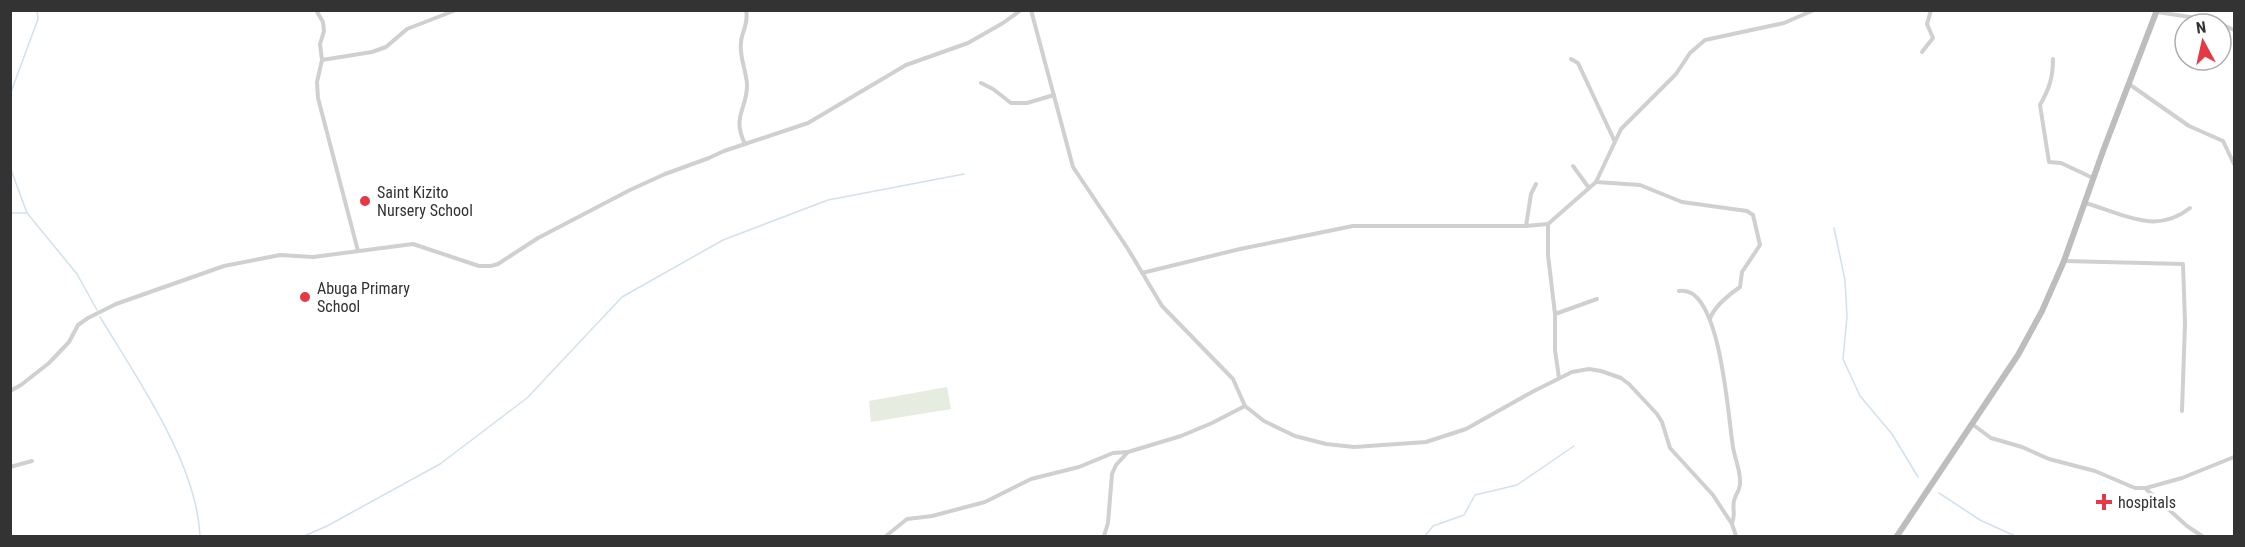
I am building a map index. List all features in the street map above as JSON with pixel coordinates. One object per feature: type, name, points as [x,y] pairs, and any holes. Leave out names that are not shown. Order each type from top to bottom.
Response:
[{"type":"main road","points":[[1897,537],[2026,340],[2064,261],[2084,202],[2157,11]]},
{"type":"street","points":[[316,10],[324,31],[320,44],[322,60],[317,82],[318,98],[358,251]]},
{"type":"street","points":[[322,60],[372,52],[386,47],[407,29],[456,10]]},
{"type":"street","points":[[745,144],[740,129],[739,114],[747,88],[741,42],[747,25],[746,10]]},
{"type":"street","points":[[10,391],[28,380],[63,349],[80,323],[116,304],[224,267],[280,255],[313,257],[413,244],[463,261],[491,266],[538,238],[665,174],[808,123],[906,65],[968,43],[1021,10]]},
{"type":"street","points":[[1031,10],[1073,167],[1161,306],[1233,379],[1245,406],[1264,421],[1307,440],[1354,447],[1399,446],[1455,434],[1572,372],[1589,369],[1610,374],[1629,384],[1657,414],[1674,454],[1713,495],[1732,524],[1736,537]]},
{"type":"street","points":[[1142,273],[1210,255],[1345,227],[1548,224],[1596,182],[1621,129],[1676,74],[1690,53],[1705,40],[1784,23],[1814,10]]},
{"type":"street","points":[[1922,52],[1932,41],[1933,34],[1927,24],[1931,10]]},
{"type":"street","points":[[2157,11],[2173,15]]},
{"type":"street","points":[[1571,59],[1578,63],[1615,142]]},
{"type":"street","points":[[2053,59],[2048,93],[2040,105],[2049,162],[2061,163],[2093,178]]},
{"type":"street","points":[[981,83],[993,89],[1011,104],[1027,103],[1054,96]]},
{"type":"street","points":[[2129,84],[2188,126],[2223,141],[2235,164]]},
{"type":"street","points":[[1573,166],[1589,188]]},
{"type":"street","points":[[1596,182],[1640,185],[1682,202],[1747,211],[1753,215],[1760,242],[1759,248],[1742,272],[1742,286],[1725,297],[1710,319]]},
{"type":"street","points":[[1526,226],[1531,194],[1536,184]]},
{"type":"street","points":[[2084,202],[2151,222],[2175,219],[2190,208]]},
{"type":"street","points":[[1548,224],[1548,255],[1559,378]]},
{"type":"street","points":[[2064,261],[2183,264],[2185,323],[2182,411]]},
{"type":"street","points":[[1679,291],[1685,290],[1694,294],[1710,319],[1725,382],[1733,451],[1739,468],[1740,486],[1733,502],[1735,518],[1732,524]]},
{"type":"street","points":[[1555,314],[1597,299]]},
{"type":"street","points":[[886,537],[907,519],[932,516],[985,502],[1031,479],[1079,467],[1113,453],[1128,452],[1181,436],[1245,406]]},
{"type":"street","points":[[1972,424],[1991,438],[2022,447],[2049,459],[2095,471],[2131,487],[2146,488],[2182,478],[2235,457]]},
{"type":"street","points":[[1104,537],[1108,523],[1112,474],[1116,465],[1128,452]]},
{"type":"street","points":[[10,467],[32,461]]},
{"type":"street","points":[[2146,488],[2202,537]]},
{"type":"shaded area","points":[[947,387],[951,409],[871,422],[869,401]]},
{"type":"waterway","points":[[10,100],[38,19],[37,10]]},
{"type":"waterway","points":[[10,167],[27,213],[77,274],[97,310]]},
{"type":"waterway","points":[[304,536],[327,526],[440,464],[527,398],[622,297],[723,240],[828,200],[964,174]]},
{"type":"waterway","points":[[10,213],[27,213]]},
{"type":"waterway","points":[[1834,228],[1845,280],[1847,316],[1843,359],[1860,396],[1892,434],[1918,477]]},
{"type":"waterway","points":[[100,317],[147,394],[177,451],[196,508],[200,536]]},
{"type":"waterway","points":[[1425,536],[1433,526],[1464,515],[1475,495],[1517,485],[1574,446]]},
{"type":"waterway","points":[[1939,493],[1980,520],[2015,536]]},
{"type":"place","name":"Saint Kizito Nursery School","points":[[365,201]]},
{"type":"place","name":"Abuga Primary School","points":[[305,297]]},
{"type":"place","name":"hospitals","points":[[2104,502]]}]
